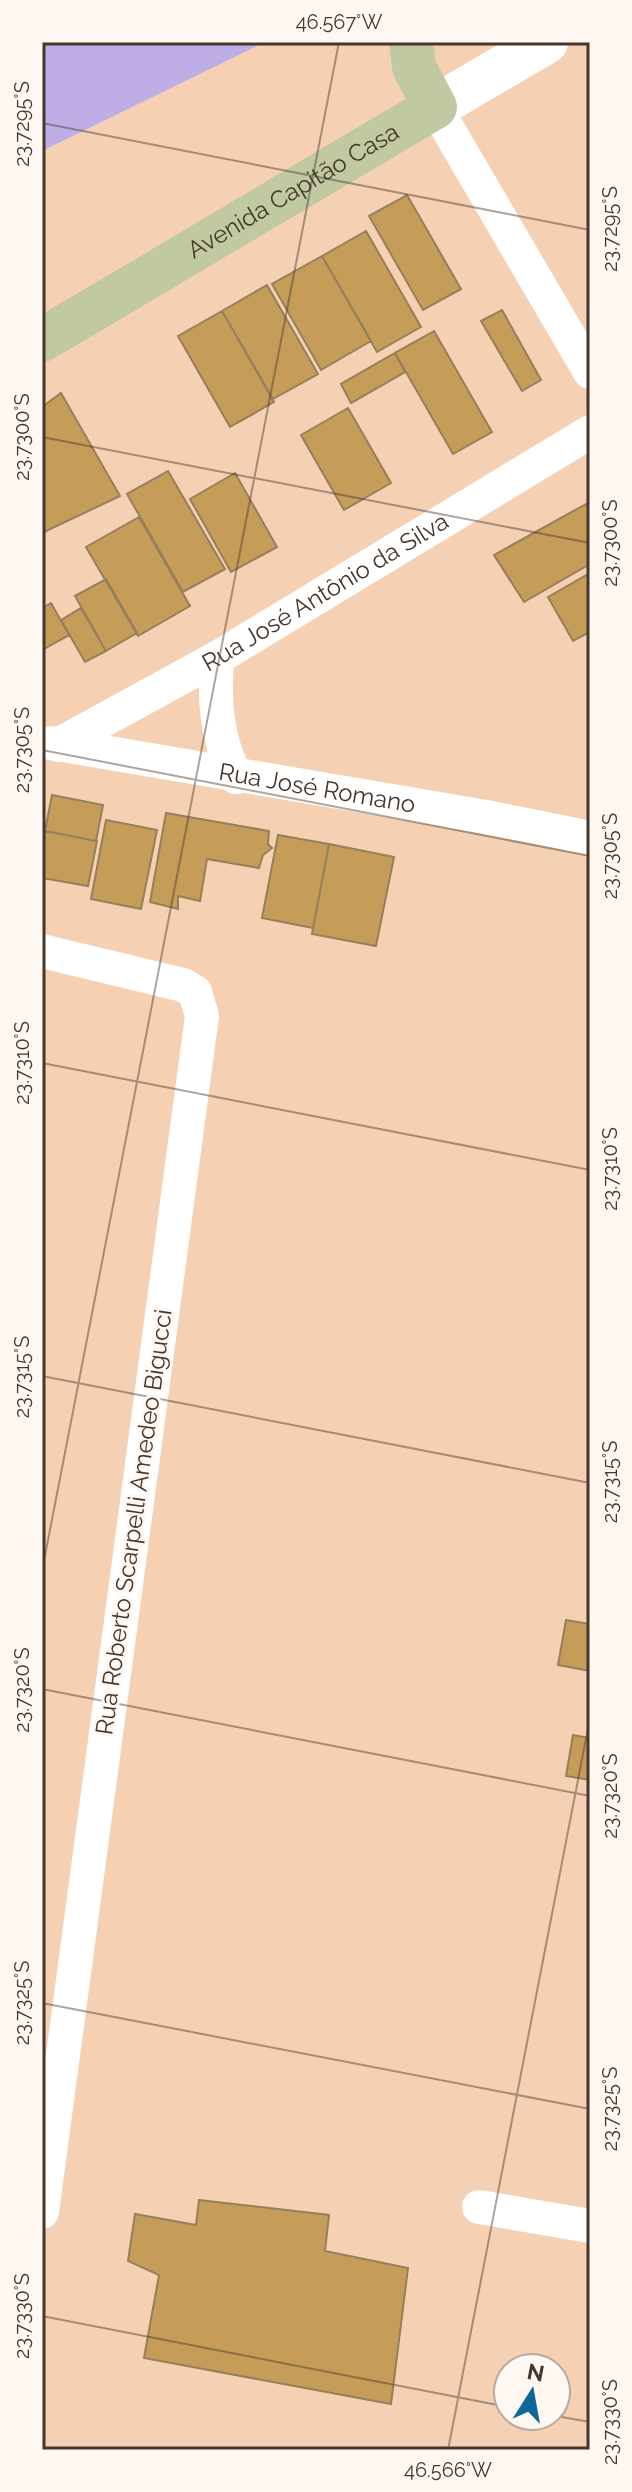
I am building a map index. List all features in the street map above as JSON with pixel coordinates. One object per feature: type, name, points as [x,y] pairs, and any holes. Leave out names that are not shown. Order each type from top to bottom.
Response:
[{"type":"main road","points":[[411,42],[414,67],[435,107]]},
{"type":"main road","name":"Avenida Capitão Casa","points":[[42,340],[546,42]]},
{"type":"street","points":[[435,107],[590,372]]},
{"type":"street","name":"Rua José Antônio da Silva","points":[[50,743],[217,658],[590,432]]},
{"type":"street","points":[[217,658],[218,730],[223,752],[236,777]]},
{"type":"street","name":"Rua José Romano","points":[[50,743],[486,817],[590,838]]},
{"type":"street","name":"Rua Roberto Scarpelli Amedeo Bigucci","points":[[42,951],[183,985],[195,992],[202,1016],[42,2212]]},
{"type":"street","points":[[479,2207],[590,2226]]},
{"type":"shaded area","points":[[42,42],[265,42],[42,151]]},
{"type":"building","points":[[407,195],[461,289],[423,310],[369,216]]},
{"type":"building","points":[[366,231],[421,327],[377,352],[322,256]]},
{"type":"building","points":[[322,256],[371,341],[321,370],[272,284]]},
{"type":"building","points":[[267,285],[318,374],[273,399],[222,311]]},
{"type":"building","points":[[502,310],[541,380],[522,391],[481,321]]},
{"type":"building","points":[[222,311],[274,402],[230,427],[178,336]]},
{"type":"building","points":[[434,331],[492,432],[453,454],[395,353]]},
{"type":"building","points":[[395,353],[405,372],[351,403],[341,384]]},
{"type":"building","points":[[61,393],[120,496],[42,533],[42,407]]},
{"type":"building","points":[[348,408],[391,483],[344,510],[301,435]]},
{"type":"building","points":[[168,471],[225,569],[183,592],[127,494]]},
{"type":"building","points":[[235,473],[277,547],[231,572],[190,499]]},
{"type":"building","points":[[586,504],[590,511],[590,564],[524,602],[494,555]]},
{"type":"building","points":[[139,517],[190,606],[138,636],[86,547]]},
{"type":"building","points":[[590,573],[590,632],[573,641],[548,597]]},
{"type":"building","points":[[106,579],[137,633],[106,651],[75,596]]},
{"type":"building","points":[[51,603],[69,635],[42,650],[42,608]]},
{"type":"building","points":[[81,608],[106,651],[85,662],[61,620]]},
{"type":"building","points":[[52,795],[103,805],[96,841],[45,831]]},
{"type":"building","points":[[166,813],[269,831],[268,844],[272,848],[263,855],[259,868],[207,859],[200,901],[178,896],[178,909],[150,902]]},
{"type":"building","points":[[106,820],[157,830],[141,909],[91,899]]},
{"type":"building","points":[[45,831],[97,841],[88,886],[42,878]]},
{"type":"building","points":[[278,835],[329,844],[313,928],[262,918]]},
{"type":"building","points":[[329,844],[394,857],[376,946],[312,934]]},
{"type":"building","points":[[566,1620],[590,1624],[590,1671],[558,1665]]},
{"type":"building","points":[[573,1735],[590,1738],[590,1780],[566,1776]]},
{"type":"building","points":[[199,2200],[329,2215],[325,2251],[408,2268],[391,2404],[144,2358],[159,2275],[128,2261],[135,2214],[196,2225]]}]
